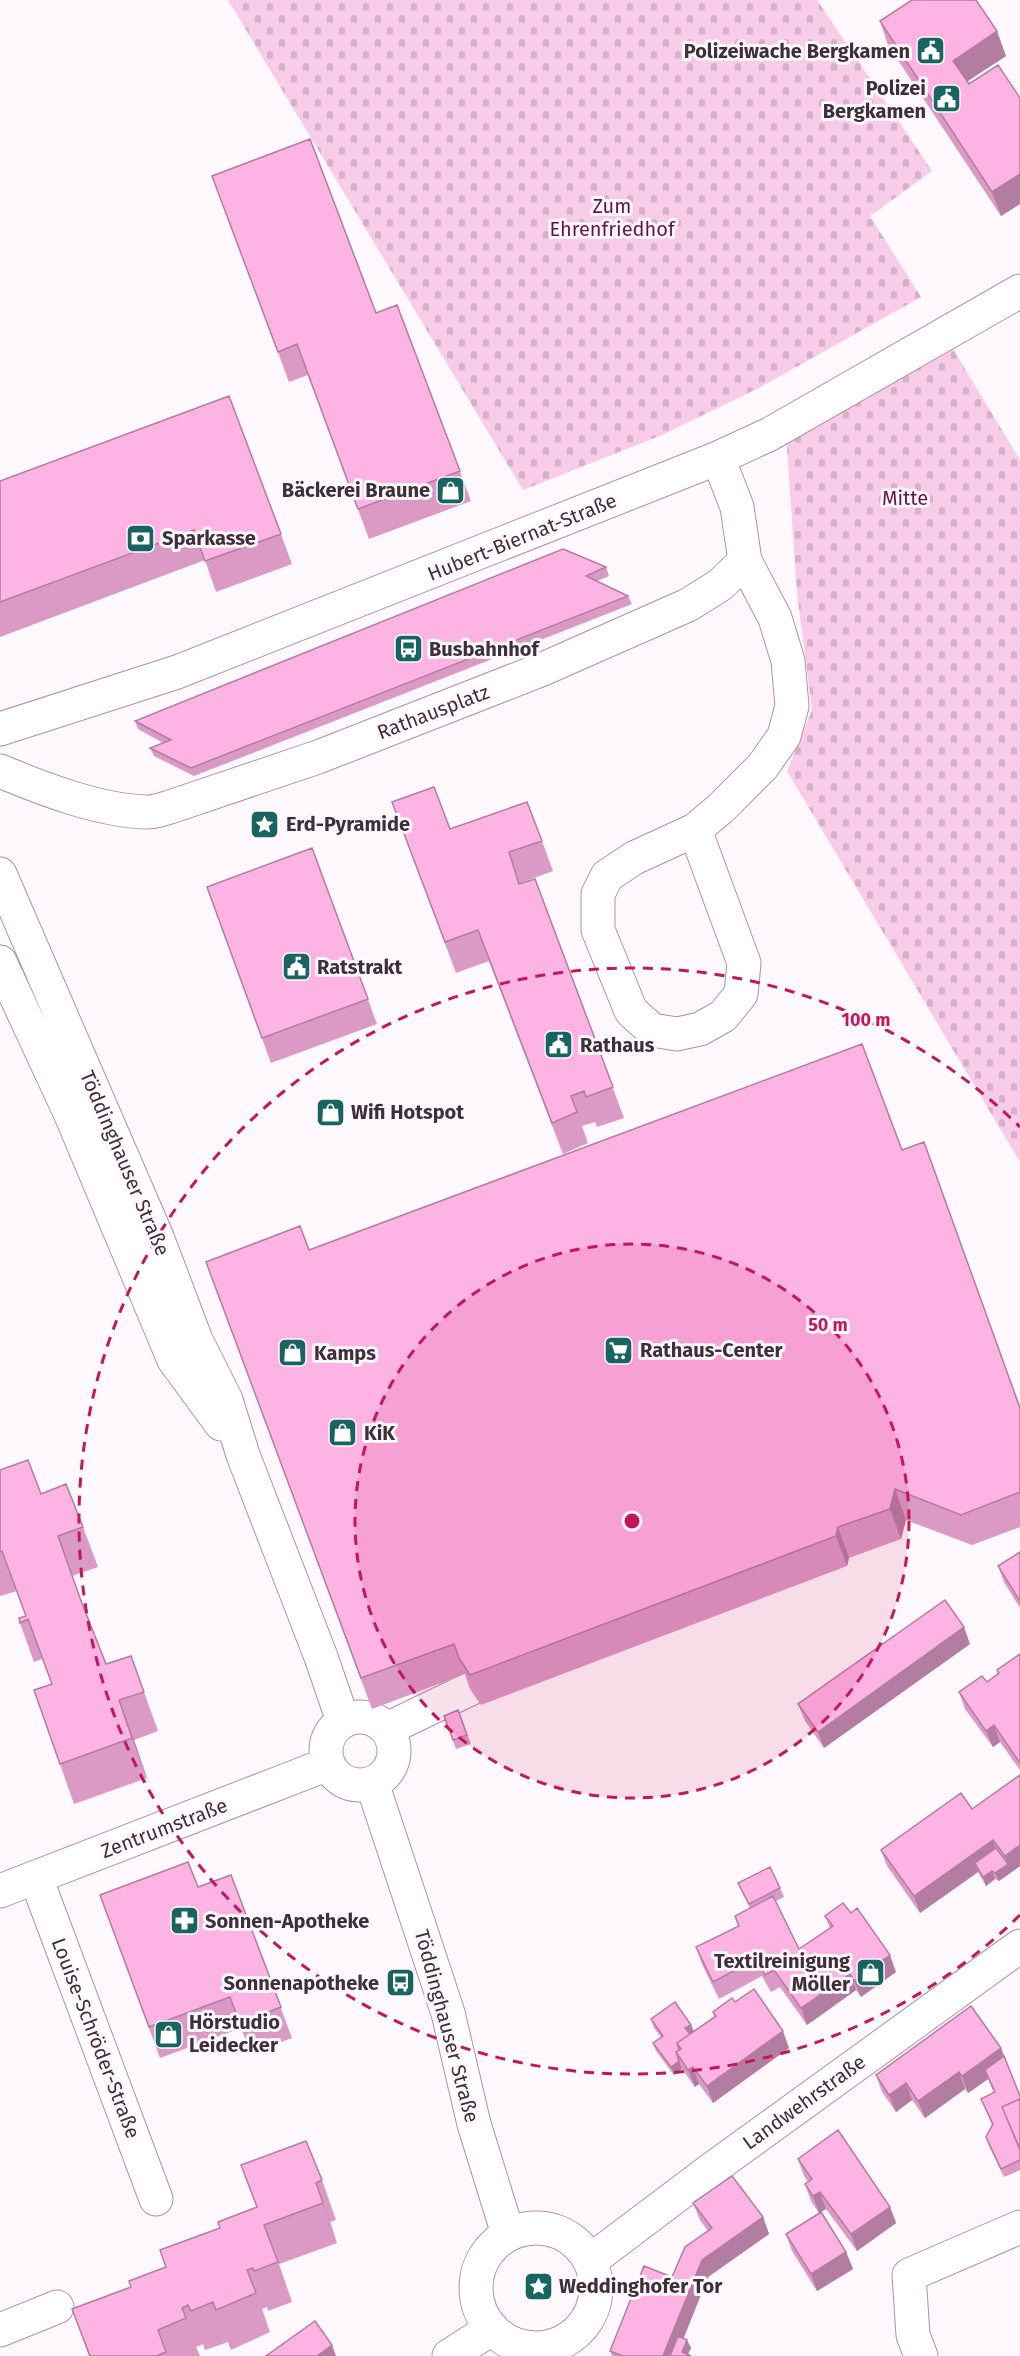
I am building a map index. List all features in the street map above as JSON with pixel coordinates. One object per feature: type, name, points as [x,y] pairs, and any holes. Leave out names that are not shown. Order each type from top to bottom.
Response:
[{"type":"street","name":"Hubert-Biernat-Straße","points":[[0,729],[177,672],[718,458],[770,434],[1020,291]]},
{"type":"street","points":[[695,830],[744,963],[741,994],[723,1016],[700,1029],[677,1034],[651,1030],[631,1011],[598,930],[598,894],[607,876],[634,858],[695,830],[721,808],[763,766],[784,736],[792,706],[788,661],[775,618],[745,561],[737,507],[718,458]]},
{"type":"street","name":"Rathausplatz","points":[[0,771],[50,792],[121,808],[149,812],[170,807],[318,757],[553,664],[688,605],[720,585],[745,561]]},
{"type":"street","name":"Töddinghauser Straße","points":[[0,874],[153,1226],[196,1340],[226,1400],[243,1455],[321,1657],[343,1721]]},
{"type":"street","name":"Töddinghauser Straße","points":[[0,962],[71,1115],[174,1360],[243,1455]]},
{"type":"street","points":[[387,1729],[470,1689]]},
{"type":"street","points":[[354,1717],[366,1717],[378,1721],[387,1729],[392,1738],[394,1760],[382,1778],[363,1785],[346,1783],[338,1778],[328,1764],[326,1745],[329,1735],[343,1721],[354,1717]]},
{"type":"street","name":"Zentrumstraße","points":[[0,1891],[328,1764]]},
{"type":"street","name":"Töddinghauser Straße","points":[[372,1783],[448,2013],[474,2124],[508,2234]]},
{"type":"street","name":"Louise-Schröder-Straße","points":[[36,1878],[156,2199]]},
{"type":"street","name":"Landwehrstraße","points":[[590,2261],[712,2169],[1020,1946]]},
{"type":"street","points":[[539,2228],[555,2231],[569,2238],[581,2248],[590,2261],[596,2284],[593,2307],[586,2321],[576,2332],[550,2352],[518,2346],[503,2339],[481,2314],[476,2296],[476,2278],[482,2260],[493,2245],[508,2234],[523,2229],[539,2228]]},
{"type":"street","points":[[921,2356],[913,2335],[909,2276],[1020,2228]]},
{"type":"street","points":[[0,2330],[57,2307]]},
{"type":"street","points":[[448,2356],[491,2328]]},
{"type":"green space","name":"Zum Ehrenfriedhof","points":[[228,0],[817,0],[932,171],[870,216],[921,297],[759,388],[662,435],[523,490]]},
{"type":"green space","name":"Mitte","points":[[951,346],[1020,460],[1020,1162],[787,771],[812,710],[797,593],[786,431]]},
{"type":"building","name":"Polizei Bergkamen","points":[[912,0],[976,0],[997,31],[953,61],[969,84],[998,65],[1020,98],[1020,174],[992,192],[880,21]]},
{"type":"building","points":[[310,139],[376,313],[397,305],[460,471],[358,509],[297,344],[278,352],[212,176]]},
{"type":"building","name":"Sparkasse","points":[[229,396],[281,534],[205,561],[194,530],[0,602],[0,481]]},
{"type":"building","points":[[563,549],[606,567],[586,576],[628,596],[191,768],[150,748],[171,740],[135,721]]},
{"type":"building","name":"Rathaus","points":[[434,787],[450,829],[527,802],[542,841],[509,852],[519,884],[535,879],[613,1087],[586,1097],[584,1091],[571,1096],[577,1112],[552,1123],[478,930],[445,942],[392,802]]},
{"type":"building","name":"Ratstrakt","points":[[312,848],[368,999],[262,1038],[207,887]]},
{"type":"building","name":"Rathaus-Center","points":[[862,1044],[902,1150],[924,1142],[1020,1408],[1020,1492],[961,1515],[895,1489],[890,1509],[838,1527],[836,1536],[470,1675],[459,1658],[454,1644],[361,1678],[206,1262],[300,1226],[309,1250]]},
{"type":"building","points":[[28,1460],[41,1494],[66,1484],[83,1527],[58,1536],[80,1598],[106,1664],[131,1656],[144,1692],[119,1700],[132,1738],[60,1764],[34,1690],[52,1684],[28,1619],[20,1623],[19,1618],[26,1616],[2,1551],[0,1552],[0,1470]]},
{"type":"building","points":[[1020,1552],[1020,1601],[998,1566]]},
{"type":"building","points":[[945,1600],[964,1627],[818,1732],[798,1704]]},
{"type":"building","points":[[1020,1654],[1020,1763],[994,1725],[986,1731],[959,1692],[982,1676],[987,1682],[999,1673],[997,1670]]},
{"type":"building","points":[[458,1710],[467,1735],[453,1740],[444,1716]]},
{"type":"building","points":[[1020,1775],[1020,1845],[1005,1856],[993,1840],[914,1896],[881,1850],[961,1793],[972,1809]]},
{"type":"building","points":[[996,1848],[1008,1864],[995,1873],[992,1871],[983,1877],[975,1863]]},
{"type":"building","points":[[188,1862],[198,1887],[231,1875],[281,2007],[240,2023],[230,1997],[149,2027],[100,1895]]},
{"type":"building","points":[[770,1867],[780,1888],[749,1904],[738,1883]]},
{"type":"building","points":[[773,1896],[799,1949],[833,1926],[825,1916],[843,1903],[851,1913],[857,1908],[890,1955],[854,1981],[850,1974],[801,2008],[774,1970],[765,1975],[756,1959],[713,1982],[696,1947],[739,1926],[735,1916]]},
{"type":"building","points":[[754,1989],[783,2031],[707,2086],[693,2067],[688,2070],[676,2052],[681,2049],[677,2043],[716,2016],[713,2012],[732,1998],[735,2002]]},
{"type":"building","points":[[675,2002],[691,2025],[685,2028],[690,2034],[677,2043],[679,2050],[676,2052],[679,2061],[671,2067],[653,2043],[663,2036],[651,2019]]},
{"type":"building","points":[[971,2006],[1001,2048],[962,2076],[959,2072],[918,2101],[906,2083],[889,2095],[876,2075]]},
{"type":"building","points":[[1004,2056],[1020,2099],[1002,2107],[1020,2150],[1020,2160],[1001,2169],[986,2137],[993,2124],[981,2099],[995,2092],[985,2070]]},
{"type":"building","points":[[1020,2099],[1020,2149],[1002,2107]]},
{"type":"building","points":[[838,2130],[890,2207],[851,2234],[820,2192],[813,2196],[805,2184],[812,2179],[798,2159]]},
{"type":"building","points":[[306,2141],[322,2180],[316,2183],[323,2203],[264,2225],[278,2262],[254,2271],[253,2268],[247,2270],[256,2293],[216,2310],[213,2302],[191,2311],[188,2305],[182,2308],[186,2318],[158,2330],[166,2352],[156,2356],[90,2356],[72,2309],[131,2287],[129,2281],[166,2267],[160,2250],[220,2228],[218,2222],[257,2207],[241,2165]]},
{"type":"building","points":[[732,2176],[763,2217],[702,2260],[663,2356],[623,2356],[610,2351],[644,2266],[672,2277],[685,2247],[712,2228],[693,2203]]},
{"type":"building","points":[[821,2212],[846,2252],[811,2274],[786,2234]]},
{"type":"building","points":[[315,2321],[332,2345],[317,2356],[266,2356]]},
{"type":"building","points":[[678,2336],[687,2340],[682,2352],[691,2356],[670,2356]]},
{"type":"place","name":"Polizeiwache Bergkamen","points":[[931,51]]},
{"type":"place","name":"Polizei Bergkamen","points":[[947,99]]},
{"type":"place","name":"Bäckerei Braune","points":[[451,490]]},
{"type":"place","name":"Sparkasse","points":[[141,538]]},
{"type":"place","name":"Busbahnhof","points":[[408,649]]},
{"type":"place","name":"Erd-Pyramide","points":[[265,824]]},
{"type":"place","name":"Ratstrakt","points":[[296,967]]},
{"type":"place","name":"Rathaus","points":[[559,1045]]},
{"type":"place","name":"Wifi Hotspot","points":[[330,1112]]},
{"type":"place","name":"Rathaus-Center","points":[[619,1350]]},
{"type":"place","name":"Kamps","points":[[293,1353]]},
{"type":"place","name":"KiK","points":[[343,1433]]},
{"type":"place","name":"Sonnen-Apotheke","points":[[184,1921]]},
{"type":"place","name":"Textilreinigung Möller","points":[[871,1973]]},
{"type":"place","name":"Sonnenapotheke","points":[[400,1983]]},
{"type":"place","name":"Hörstudio Leidecker","points":[[168,2034]]},
{"type":"place","name":"Weddinghofer Tor","points":[[538,2286]]}]
